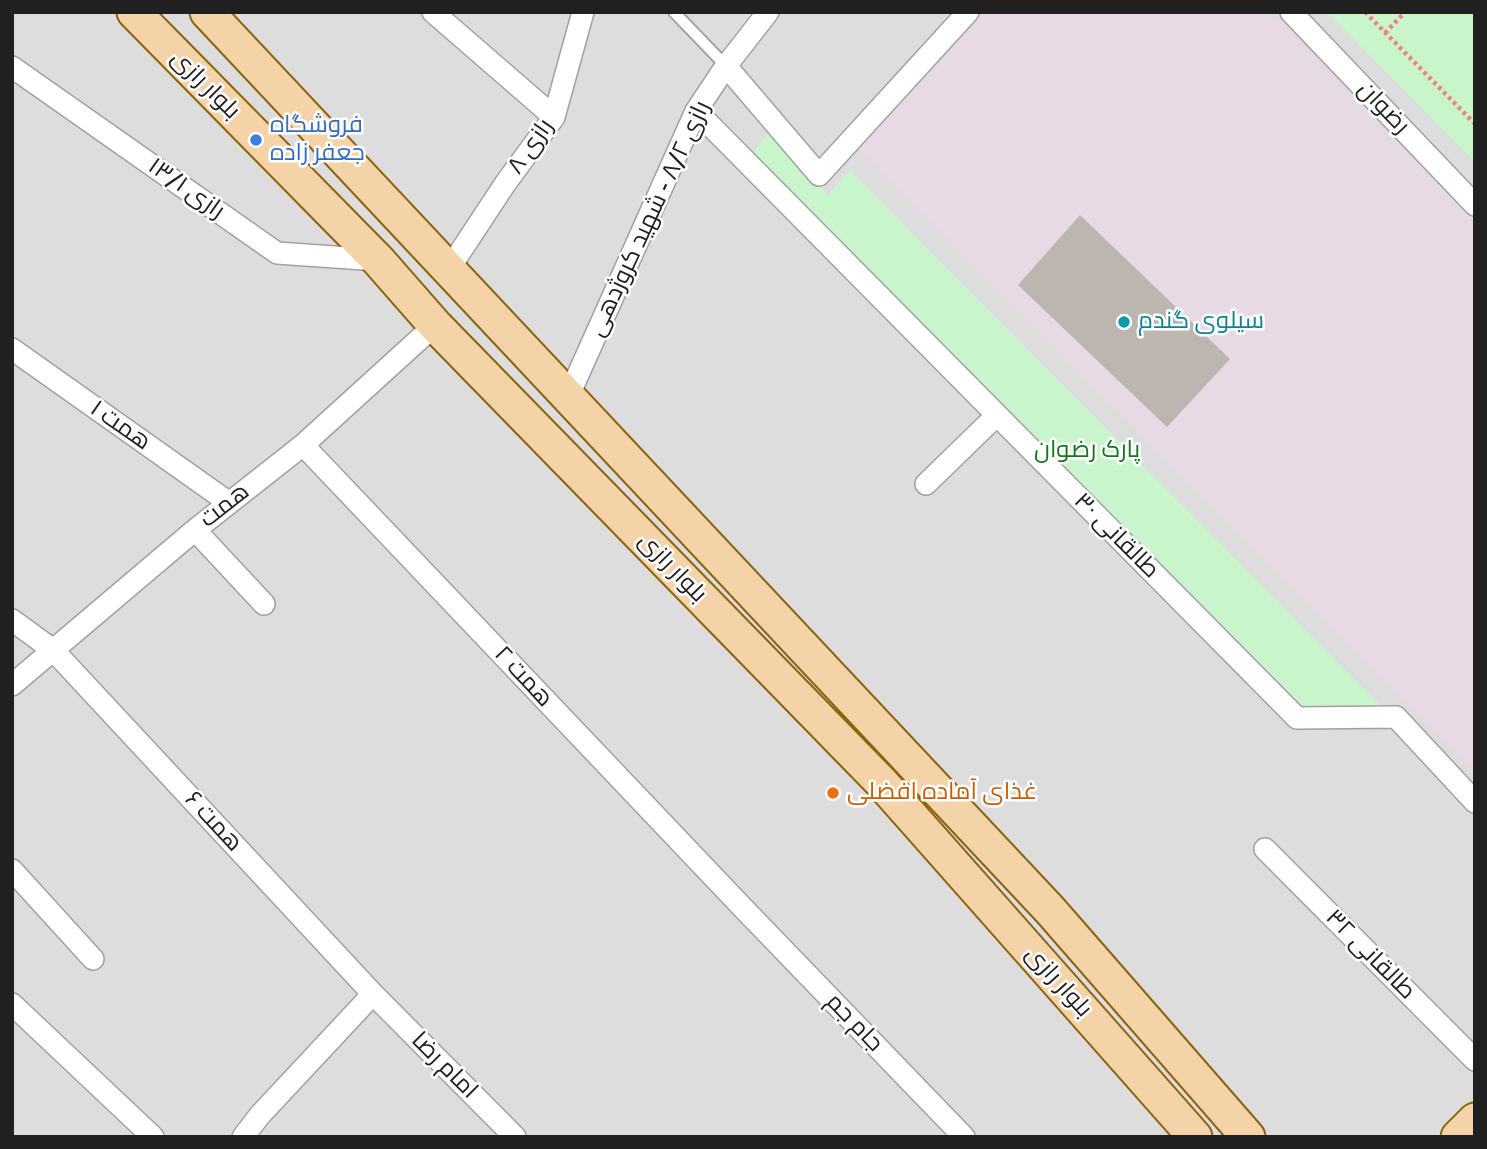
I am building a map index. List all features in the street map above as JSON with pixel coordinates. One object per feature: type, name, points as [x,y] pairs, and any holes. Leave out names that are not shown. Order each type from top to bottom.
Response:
[{"type":"main road","name":"بلوار رازی","points":[[134,12],[378,260],[435,325],[881,782],[1195,1137]]},
{"type":"main road","name":"بلوار رازی","points":[[207,12],[1050,910],[1248,1137]]},
{"type":"main road","points":[[881,782],[907,757]]},
{"type":"main road","points":[[1458,1137],[1475,1120]]},
{"type":"street","points":[[433,12],[554,117]]},
{"type":"street","name":"رازی ۸","points":[[449,269],[505,184],[554,117],[583,12]]},
{"type":"street","name":"رازی ۸/۲ - شهید کروژدهی","points":[[568,397],[696,111],[726,66],[768,12]]},
{"type":"street","points":[[726,66],[819,175],[968,12]]},
{"type":"street","name":"رضوان","points":[[1291,12],[1475,205]]},
{"type":"street","name":"رازی ۱۳/۱","points":[[12,67],[277,253],[378,260]]},
{"type":"street","name":"طالقانی ۳۰","points":[[696,111],[1297,718],[1396,717],[1475,802]]},
{"type":"street","name":"همت","points":[[12,685],[228,502],[303,445],[435,325]]},
{"type":"street","name":"همت ۱","points":[[12,349],[228,502]]},
{"type":"street","points":[[926,484],[997,415]]},
{"type":"street","name":"همت ۲","points":[[303,445],[744,909]]},
{"type":"street","points":[[195,530],[264,604]]},
{"type":"street","name":"همت ۶","points":[[12,620],[54,650],[373,994]]},
{"type":"street","name":"طالقانی ۳۲","points":[[1265,849],[1475,1060]]},
{"type":"street","points":[[12,870],[93,959]]},
{"type":"street","name":"جام جم","points":[[744,909],[964,1137]]},
{"type":"street","points":[[243,1137],[260,1115],[373,994]]},
{"type":"street","name":"امام رضا","points":[[373,994],[515,1137]]},
{"type":"street","points":[[12,1004],[153,1137]]},
{"type":"lane","points":[[674,12],[726,66]]},
{"type":"path","points":[[1365,12],[1475,124]]},
{"type":"path","points":[[1385,33],[1405,12]]},
{"type":"shaded area","points":[[12,12],[1475,12],[1475,1137],[12,1137]]},
{"type":"shaded area","points":[[978,12],[1269,12],[1475,220],[1475,773],[849,139]]},
{"type":"green space","points":[[1327,12],[1475,12],[1475,162]]},
{"type":"green space","name":"پارک رضوان","points":[[768,133],[828,195],[850,170],[1381,706],[1299,706],[752,155]]},
{"type":"building","name":"سیلوی گندم","points":[[1080,215],[1230,359],[1167,427],[1018,285]]},
{"type":"place","name":"فروشگاه جعفر زاده","points":[[256,140]]},
{"type":"place","name":"سیلوی گندم","points":[[1124,322]]},
{"type":"place","name":"غذای آماده افضلی","points":[[833,793]]}]
